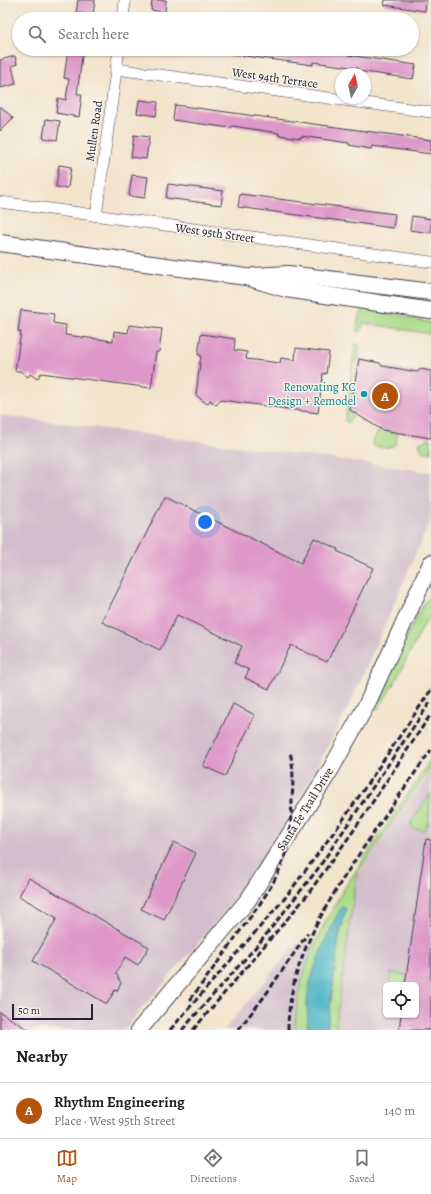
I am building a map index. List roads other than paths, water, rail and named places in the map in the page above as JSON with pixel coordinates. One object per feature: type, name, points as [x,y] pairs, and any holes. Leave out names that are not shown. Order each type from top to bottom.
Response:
[{"type":"main road","points":[[0,243],[246,277],[286,290],[431,311]]},
{"type":"main road","points":[[246,277],[288,274],[431,292]]},
{"type":"main road","name":"Santa Fe Trail Drive","points":[[139,1030],[248,900],[332,769],[367,704],[431,563]]},
{"type":"street","points":[[124,12],[125,0]]},
{"type":"street","name":"Mullen Road","points":[[96,216],[118,56]]},
{"type":"street","name":"West 94th Terrace","points":[[116,69],[431,112]]},
{"type":"street","name":"West 95th Street","points":[[0,202],[431,262]]},
{"type":"water","points":[[342,907],[346,910],[340,931],[327,1030],[308,1030],[307,1002],[311,978],[324,943]]},
{"type":"railway","points":[[170,1030],[285,898],[345,817],[431,690]]},
{"type":"railway","points":[[182,1030],[261,941],[317,870],[431,701]]},
{"type":"railway","points":[[193,1030],[305,898],[354,830],[431,714]]},
{"type":"railway","points":[[288,1030],[290,1003],[296,977],[304,952],[315,927],[328,903],[357,857],[431,750]]},
{"type":"railway","points":[[190,1000],[259,905],[276,878],[286,851],[291,822],[293,776],[290,752]]},
{"type":"railway","points":[[238,1030],[264,997],[308,933]]},
{"type":"place","name":"Renovating KC Design + Remodel","points":[[364,394]]},
{"type":"place","name":"Rhythm Engineering","points":[[385,396]]}]
